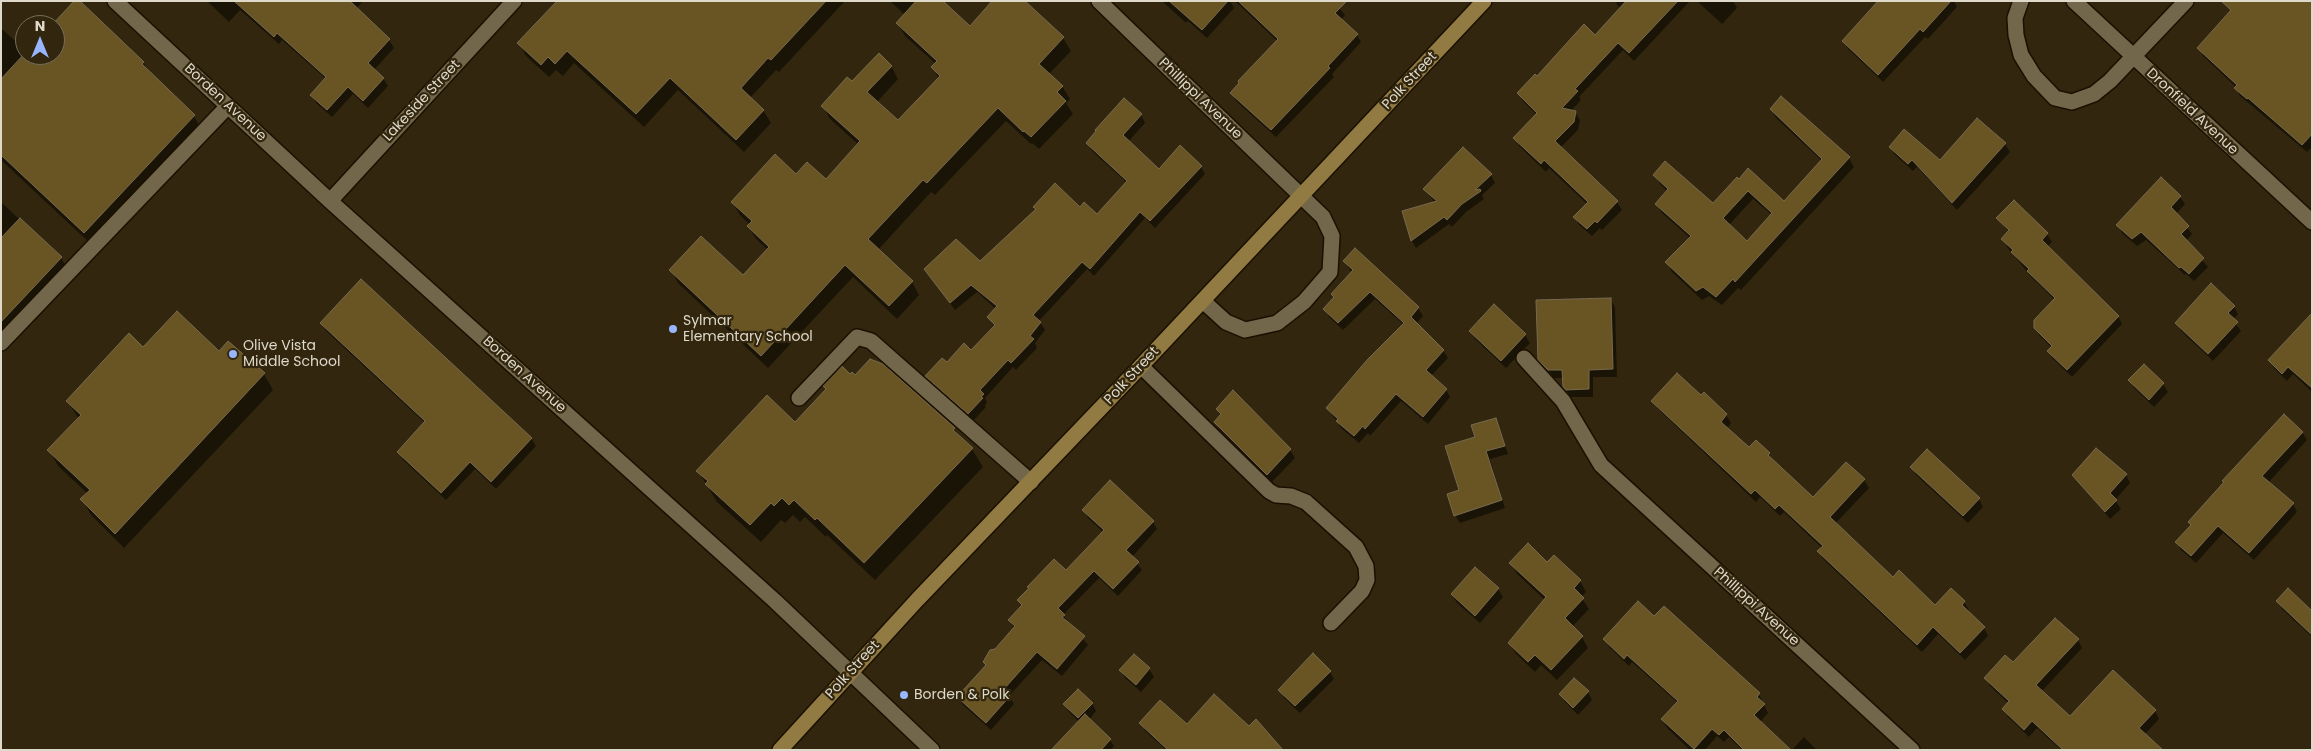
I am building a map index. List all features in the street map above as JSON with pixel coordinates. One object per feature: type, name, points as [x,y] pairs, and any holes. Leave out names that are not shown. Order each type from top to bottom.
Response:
[{"type":"main road","name":"Polk Street","points":[[780,750],[917,600],[1301,197],[1484,1]]},
{"type":"street","name":"Borden Avenue","points":[[115,1],[330,201],[767,594],[932,750]]},
{"type":"street","name":"Lakeside Street","points":[[330,201],[514,1]]},
{"type":"street","name":"Phillippi Avenue","points":[[1099,1],[1323,217],[1332,236],[1330,272],[1304,302],[1277,323],[1245,330],[1226,322],[1202,301]]},
{"type":"street","points":[[2021,1],[2015,18],[2016,35],[2021,55],[2034,76],[2055,98],[2072,102],[2094,94],[2133,58],[2186,1]]},
{"type":"street","name":"Dronfield Avenue","points":[[2074,1],[2133,58],[2312,222]]},
{"type":"street","points":[[1,343],[228,106]]},
{"type":"street","points":[[799,398],[858,337],[871,341],[1031,482]]},
{"type":"street","name":"Phillippi Avenue","points":[[1524,358],[1563,401],[1600,465],[1912,750]]},
{"type":"street","points":[[1141,366],[1268,491],[1276,495],[1291,496],[1306,502],[1356,547],[1366,566],[1367,580],[1362,591],[1331,623]]},
{"type":"building","points":[[74,1],[80,1],[144,62],[142,64],[195,115],[84,233],[1,155],[1,79],[15,64],[65,65],[65,15],[61,15]]},
{"type":"building","points":[[234,1],[350,1],[390,39],[368,63],[384,78],[363,101],[348,87],[327,110],[310,95],[326,77],[277,33],[274,37]]},
{"type":"building","points":[[557,1],[826,1],[771,60],[768,58],[741,88],[764,110],[736,140],[670,78],[636,114],[567,51],[555,64],[548,57],[541,65],[517,43]]},
{"type":"building","points":[[916,1],[943,1],[970,26],[992,1],[1025,1],[1064,37],[1039,64],[1063,86],[1057,92],[1066,101],[1031,137],[1023,132],[998,108],[927,183],[923,180],[868,239],[913,281],[889,306],[845,265],[761,356],[669,270],[701,236],[743,275],[769,247],[747,226],[752,221],[731,202],[775,154],[796,174],[807,162],[826,179],[860,141],[821,106],[847,77],[852,81],[879,53],[892,66],[867,92],[898,120],[940,76],[931,67],[937,61],[896,23]]},
{"type":"building","points":[[1169,1],[1228,1],[1202,30]]},
{"type":"building","points":[[1238,1],[1347,1],[1335,13],[1358,34],[1328,66],[1330,68],[1271,130],[1230,93],[1239,83],[1238,81],[1278,39]]},
{"type":"building","points":[[1626,1],[1678,1],[1629,53],[1618,43],[1575,89],[1578,91],[1562,108],[1576,111],[1574,122],[1555,141],[1618,201],[1597,223],[1595,221],[1587,229],[1573,217],[1588,202],[1544,160],[1541,164],[1513,138],[1537,113],[1517,93],[1535,74],[1537,76],[1584,24],[1595,35]]},
{"type":"building","points":[[1878,1],[1951,1],[1923,32],[1920,29],[1878,75],[1842,41]]},
{"type":"building","points":[[2221,1],[2312,1],[2312,134],[2302,145],[2234,88],[2237,85],[2197,48],[2231,10]]},
{"type":"building","points":[[1781,96],[1850,157],[1735,282],[1733,279],[1716,297],[1703,287],[1696,291],[1665,262],[1691,236],[1655,204],[1668,189],[1653,175],[1665,161],[1713,203],[1748,168],[1784,201],[1822,159],[1770,109]],"holes":[[[1748,191],[1772,213],[1747,241],[1723,218]]]},
{"type":"building","points":[[1124,98],[1142,114],[1123,135],[1159,169],[1180,145],[1202,166],[1150,221],[1140,212],[1090,269],[1082,262],[1033,315],[1041,322],[1030,336],[1034,339],[1011,363],[1008,360],[980,390],[984,394],[981,397],[983,398],[968,414],[925,376],[942,358],[947,362],[964,343],[971,350],[995,325],[987,317],[997,306],[971,285],[950,303],[924,269],[956,239],[980,261],[1036,209],[1033,207],[1055,183],[1080,207],[1084,202],[1097,214],[1127,181],[1086,143],[1095,130]]},
{"type":"building","points":[[1977,118],[2006,143],[1952,203],[1912,160],[1908,164],[1889,147],[1904,129],[1940,160]]},
{"type":"building","points":[[1463,147],[1492,174],[1475,190],[1480,189],[1481,191],[1462,204],[1447,220],[1444,217],[1411,241],[1402,211],[1437,201],[1423,189]]},
{"type":"building","points":[[2161,177],[2181,196],[2171,207],[2189,226],[2181,234],[2204,258],[2189,274],[2181,267],[2179,268],[2141,232],[2132,239],[2116,225]]},
{"type":"building","points":[[2014,200],[2048,233],[2042,240],[2119,316],[2067,370],[2047,351],[2052,346],[2034,328],[2034,320],[2055,298],[2027,271],[2029,269],[2011,252],[2013,250],[2001,239],[2009,230],[1996,218]]},
{"type":"building","points":[[20,218],[62,257],[1,322],[1,238]]},
{"type":"building","points":[[1355,248],[1419,307],[1411,317],[1444,350],[1426,370],[1447,389],[1423,417],[1396,394],[1365,429],[1363,426],[1354,436],[1336,421],[1338,419],[1326,408],[1367,360],[1404,323],[1370,292],[1338,323],[1323,309],[1334,297],[1331,294],[1353,270],[1343,261]]},
{"type":"building","points":[[361,279],[532,438],[491,482],[470,462],[441,493],[397,452],[425,421],[320,323]]},
{"type":"building","points":[[2211,283],[2235,306],[2228,313],[2238,322],[2208,354],[2175,323]]},
{"type":"building","points":[[1611,298],[1613,369],[1589,370],[1589,389],[1565,390],[1563,387],[1562,370],[1548,370],[1538,360],[1536,300]]},
{"type":"building","points":[[1494,304],[1526,334],[1501,361],[1469,331]]},
{"type":"building","points":[[177,311],[219,351],[228,341],[265,373],[115,534],[80,499],[90,490],[47,450],[81,415],[66,401],[129,333],[143,347]]},
{"type":"building","points":[[2312,313],[2312,388],[2288,367],[2282,374],[2268,360]]},
{"type":"building","points":[[870,359],[883,364],[955,428],[953,430],[973,448],[864,563],[817,518],[815,520],[794,500],[789,505],[782,498],[774,506],[771,503],[750,525],[705,484],[708,481],[696,471],[767,395],[795,422],[826,389],[823,386],[842,366],[850,374],[852,372],[855,375]]},
{"type":"building","points":[[2144,364],[2164,383],[2149,400],[2128,380]]},
{"type":"building","points":[[1677,373],[1701,395],[1704,392],[1727,414],[1721,422],[1749,447],[1756,440],[1770,453],[1768,455],[1813,497],[1846,462],[1865,479],[1830,517],[1893,577],[1899,570],[1935,605],[1951,588],[1965,601],[1962,605],[1985,627],[1960,653],[1933,627],[1917,645],[1817,551],[1823,546],[1779,505],[1775,509],[1755,490],[1751,494],[1651,401]]},
{"type":"building","points":[[1233,390],[1291,449],[1267,475],[1214,422],[1221,414],[1216,409]]},
{"type":"building","points":[[2284,414],[2303,432],[2262,476],[2294,503],[2249,553],[2218,526],[2191,556],[2175,542],[2191,525],[2188,522],[2224,482],[2222,481]]},
{"type":"building","points":[[1496,418],[1505,446],[1486,451],[1502,500],[1454,516],[1447,494],[1459,490],[1445,446],[1475,437],[1471,425]]},
{"type":"building","points":[[2096,448],[2127,474],[2110,493],[2117,500],[2105,512],[2072,475]]},
{"type":"building","points":[[1927,449],[1980,498],[1963,516],[1910,467]]},
{"type":"building","points":[[1110,480],[1154,521],[1126,550],[1139,562],[1113,589],[1094,571],[1058,608],[1065,615],[1062,617],[1085,636],[1057,669],[1037,652],[1004,689],[1010,696],[986,723],[957,697],[986,665],[983,662],[990,650],[995,649],[1015,626],[1008,620],[1022,605],[1017,600],[1029,588],[1027,587],[1054,559],[1066,570],[1104,530],[1082,510]]},
{"type":"building","points":[[1528,543],[1547,562],[1554,555],[1581,580],[1574,588],[1584,598],[1565,618],[1583,636],[1551,670],[1535,655],[1528,662],[1508,643],[1546,597],[1509,563]]},
{"type":"building","points":[[1475,567],[1499,588],[1475,616],[1451,594]]},
{"type":"building","points":[[2288,588],[2312,611],[2312,635],[2276,601]]},
{"type":"building","points":[[1638,601],[1654,616],[1664,606],[1760,693],[1757,697],[1765,704],[1754,715],[1791,750],[1744,750],[1724,730],[1719,735],[1712,729],[1694,749],[1661,719],[1678,701],[1627,655],[1624,659],[1603,639]]},
{"type":"building","points":[[2055,618],[2079,639],[2036,685],[2070,716],[2113,670],[2156,710],[2139,728],[2163,750],[2063,750],[2032,721],[2024,730],[2002,709],[2009,701],[1984,678],[2005,655],[2013,662]]},
{"type":"building","points":[[1313,653],[1331,671],[1295,706],[1278,690]]},
{"type":"building","points":[[1134,654],[1150,668],[1136,685],[1119,670]]},
{"type":"building","points":[[1574,678],[1589,691],[1573,708],[1559,694]]},
{"type":"building","points":[[1078,689],[1093,703],[1078,718],[1063,704]]},
{"type":"building","points":[[1214,694],[1249,726],[1256,719],[1283,750],[1168,750],[1139,723],[1160,700],[1187,724]]},
{"type":"building","points":[[1085,714],[1111,739],[1101,750],[1051,750]]},
{"type":"place","name":"Sylmar Elementary School","points":[[673,329]]},
{"type":"place","name":"Olive Vista Middle School","points":[[233,354]]},
{"type":"place","name":"Borden & Polk","points":[[904,695]]}]
